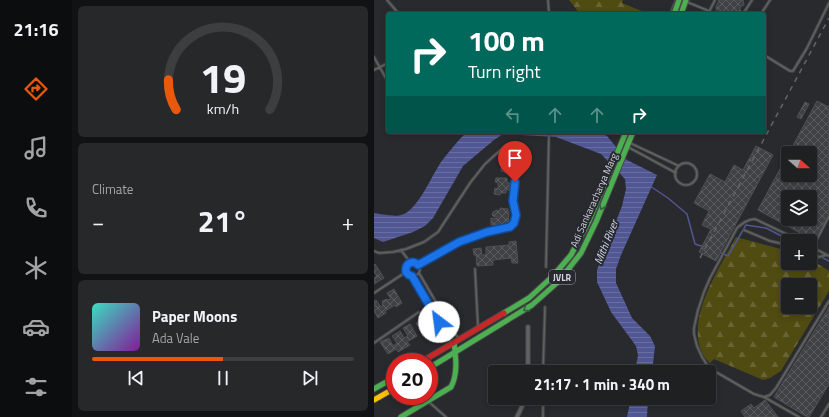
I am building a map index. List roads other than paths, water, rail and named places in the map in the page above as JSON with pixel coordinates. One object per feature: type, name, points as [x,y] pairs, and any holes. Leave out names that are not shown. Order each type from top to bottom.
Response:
[{"type":"main road","points":[[675,12],[679,0]]},
{"type":"main road","points":[[682,12],[686,1]]},
{"type":"main road","name":"Adi Sankaracharya Marg","points":[[437,353],[529,298],[553,276],[571,255],[589,221],[625,134]]},
{"type":"main road","name":"Adi Sankaracharya Marg","points":[[438,362],[532,305],[559,281],[581,253],[596,222],[632,134]]},
{"type":"main road","points":[[438,395],[451,387],[454,383],[455,352],[453,344]]},
{"type":"main road","points":[[374,389],[386,382]]},
{"type":"main road","points":[[374,400],[386,393]]},
{"type":"main road","points":[[401,417],[421,405]]},
{"type":"street","points":[[528,327],[528,365]]},
{"type":"street","points":[[517,417],[523,405]]},
{"type":"lane","points":[[387,0],[397,12]]},
{"type":"lane","points":[[548,0],[548,12]]},
{"type":"lane","points":[[686,1],[709,11],[715,0]]},
{"type":"lane","points":[[744,12],[752,0]]},
{"type":"lane","points":[[762,12],[770,0]]},
{"type":"lane","points":[[766,56],[790,71],[793,71],[807,48],[829,3]]},
{"type":"lane","points":[[374,57],[386,78]]},
{"type":"lane","points":[[374,70],[386,64]]},
{"type":"lane","points":[[546,267],[549,134]]},
{"type":"lane","points":[[628,144],[679,166],[684,164],[691,165],[696,171],[696,178],[691,184],[683,185],[677,180],[676,173],[679,166]]},
{"type":"lane","points":[[628,144],[676,173]]},
{"type":"lane","points":[[374,251],[379,253],[406,249],[424,242],[438,232],[484,164],[505,146],[515,148],[515,182],[513,201],[516,215],[514,223],[510,227],[487,232],[459,242],[418,265]]},
{"type":"lane","points":[[817,239],[829,216]]},
{"type":"lane","points":[[787,234],[756,218],[745,221],[737,228],[704,292],[696,316],[694,334],[702,357],[709,368],[754,394],[764,397],[799,417]]},
{"type":"lane","points":[[744,230],[770,241],[781,243]]},
{"type":"lane","points":[[817,249],[829,256]]},
{"type":"lane","points":[[401,250],[410,262],[415,262],[420,268],[419,272],[460,340]]},
{"type":"lane","points":[[817,256],[826,255]]},
{"type":"lane","points":[[374,292],[406,272],[407,265],[410,262]]},
{"type":"lane","points":[[475,269],[478,329]]},
{"type":"lane","points":[[406,272],[412,276],[453,344]]},
{"type":"lane","points":[[412,276],[416,276],[419,272]]},
{"type":"lane","points":[[764,397],[770,395],[776,388],[829,301]]},
{"type":"lane","points":[[543,365],[545,307]]},
{"type":"lane","points":[[374,342],[419,312]]},
{"type":"lane","points":[[821,417],[829,404]]},
{"type":"lane","points":[[432,405],[446,417]]},
{"type":"lane","points":[[543,405],[543,417]]},
{"type":"water","points":[[465,134],[503,134],[463,166],[433,218],[425,226],[413,232],[383,242],[374,238],[374,213],[395,216],[407,212],[413,207],[424,192],[441,162]]},
{"type":"water","points":[[503,134],[602,134],[607,136],[627,160],[657,175],[616,269],[616,283],[632,318],[650,336],[655,346],[653,365],[636,365],[638,355],[636,346],[611,312],[597,282],[597,270],[622,206],[626,189],[625,179],[601,154],[556,137]]},
{"type":"water","points":[[630,405],[648,405],[647,417],[627,417]]},
{"type":"waterway","points":[[650,186],[668,198],[687,214],[695,244],[704,247]]},
{"type":"waterway","points":[[719,252],[728,256],[746,225],[766,228],[781,236]]},
{"type":"waterway","points":[[817,255],[829,261]]},
{"type":"railway","points":[[700,258],[829,18]]},
{"type":"water label","name":"Mithi River","points":[[606,242]]}]
